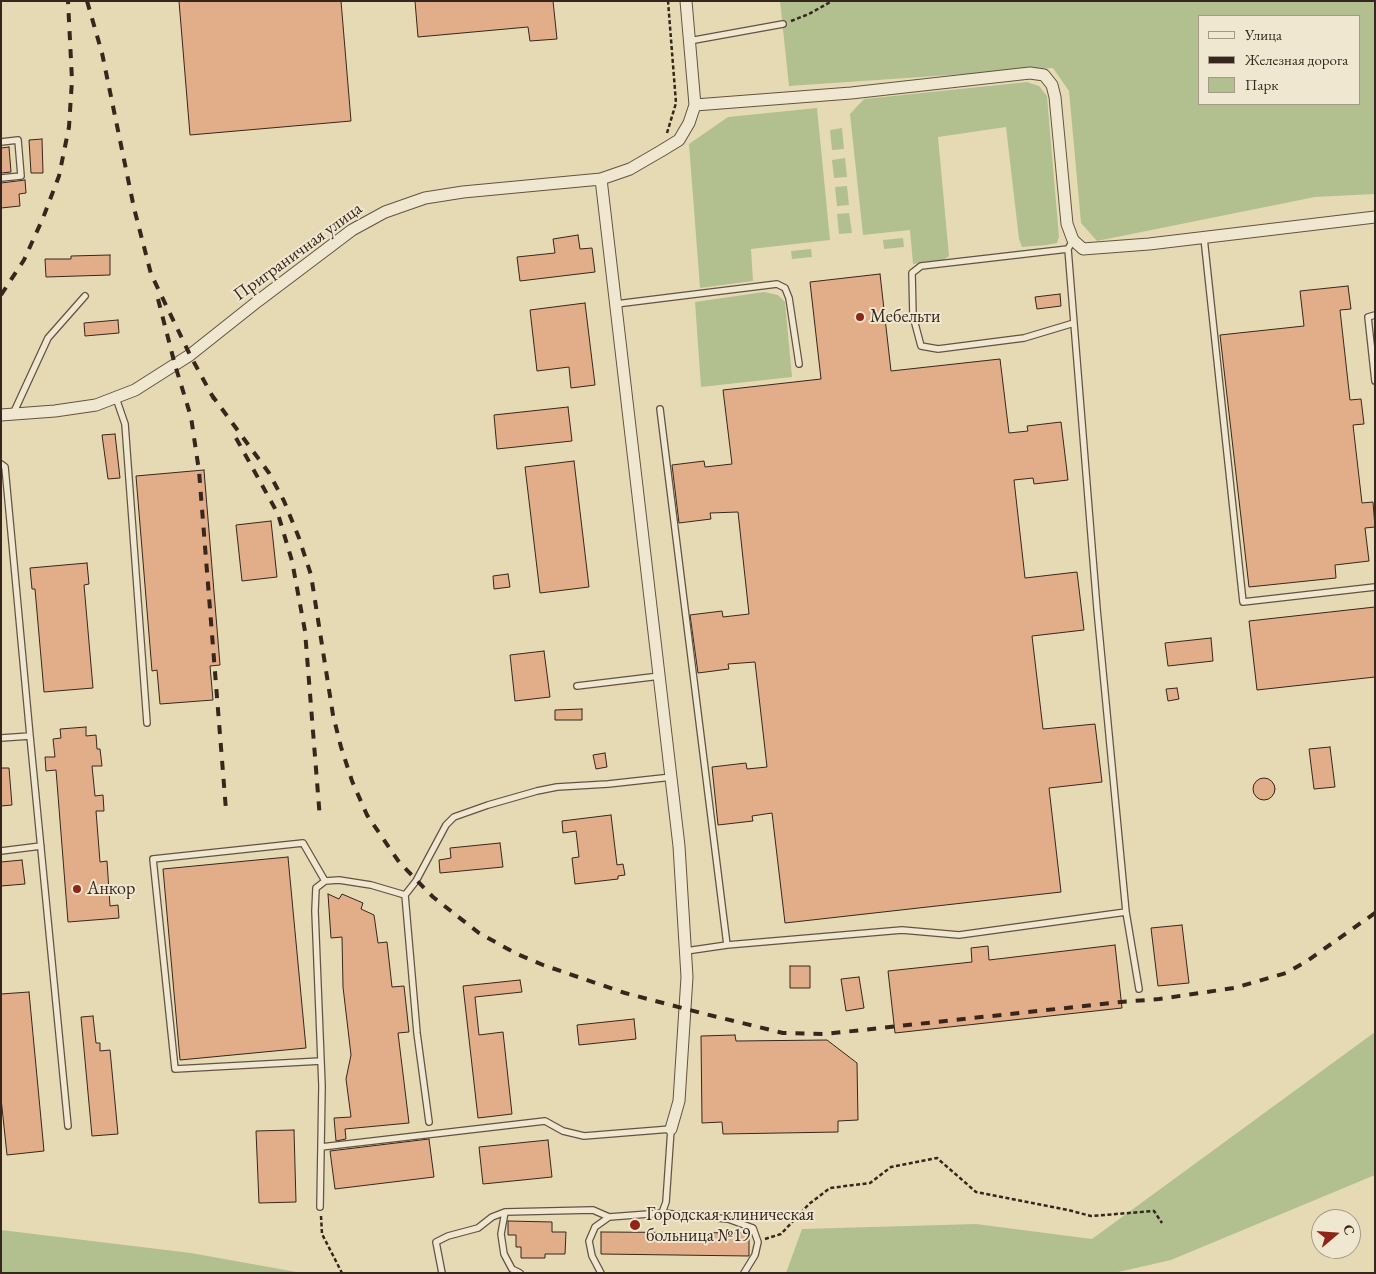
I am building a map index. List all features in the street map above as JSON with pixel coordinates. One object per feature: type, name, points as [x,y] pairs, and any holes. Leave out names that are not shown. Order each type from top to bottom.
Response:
[{"type":"street","points":[[686,1],[695,105],[851,93],[1030,73],[1044,75],[1052,85],[1055,97],[1067,224],[1071,244],[1083,249],[1204,238],[1375,216]]},
{"type":"street","name":"Приграничная улица","points":[[1,416],[96,405],[135,390],[190,355],[352,230],[385,212],[425,198],[463,192],[601,179],[630,169],[679,140],[689,123],[695,105]]},
{"type":"street","points":[[601,179],[679,846],[687,977],[679,1101],[671,1129]]},
{"type":"lane","points":[[689,41],[783,24]]},
{"type":"lane","points":[[1,142],[18,140],[21,176],[1,178]]},
{"type":"lane","points":[[1204,238],[1242,602],[1375,587]]},
{"type":"lane","points":[[1074,323],[1024,338],[938,349],[921,346],[913,316],[912,273],[922,266],[1071,244],[1074,323],[1097,609],[1126,912],[1139,989]]},
{"type":"lane","points":[[616,304],[777,284],[785,288],[789,298],[798,364]]},
{"type":"lane","points":[[13,414],[48,338],[85,296]]},
{"type":"lane","points":[[1375,315],[1368,317],[1375,381]]},
{"type":"lane","points":[[116,398],[124,424],[147,723]]},
{"type":"lane","points":[[660,409],[726,945]]},
{"type":"lane","points":[[1,464],[5,467],[68,1126]]},
{"type":"lane","points":[[577,686],[660,676]]},
{"type":"lane","points":[[1,738],[30,736]]},
{"type":"lane","points":[[429,1122],[417,1033],[405,895],[416,881],[446,825],[454,817],[537,791],[557,787],[672,777]]},
{"type":"lane","points":[[321,1061],[175,1069],[153,859],[304,843],[325,881]]},
{"type":"lane","points":[[1,851],[41,846]]},
{"type":"lane","points":[[320,1207],[321,1061],[315,911],[316,888],[325,881],[339,880],[405,895]]},
{"type":"lane","points":[[686,951],[726,945],[902,930],[959,935],[1126,912]]},
{"type":"lane","points":[[321,1147],[545,1121],[563,1131],[584,1136],[671,1129],[666,1202],[662,1213]]},
{"type":"lane","points":[[442,1273],[436,1242],[448,1236],[478,1228],[492,1217],[505,1212],[593,1210],[609,1217],[662,1213],[728,1219],[753,1228],[758,1242],[756,1256],[744,1273]]},
{"type":"lane","points":[[505,1212],[502,1234],[504,1254],[512,1270],[520,1273]]},
{"type":"lane","points":[[601,1273],[592,1256],[589,1241],[596,1227],[609,1217]]},
{"type":"path","points":[[661,151],[676,103],[668,1]]},
{"type":"path","points":[[783,24],[809,14],[832,1]]},
{"type":"path","points":[[758,1242],[781,1234],[809,1204],[830,1188],[870,1183],[890,1167],[937,1158],[976,1192],[1091,1216],[1154,1211],[1162,1223]]},
{"type":"path","points":[[320,1207],[322,1234],[342,1273]]},
{"type":"green space","points":[[780,1],[1375,1],[1375,194],[1315,197],[1097,241],[1081,223],[1069,91],[1053,68],[789,86]]},
{"type":"green space","points":[[1027,82],[1039,86],[1047,96],[1059,237],[1057,243],[1022,247],[1019,239],[1006,127],[938,137],[949,256],[942,261],[913,264],[910,230],[863,235],[850,114],[864,99]]},
{"type":"green space","points":[[817,108],[830,240],[751,249],[753,281],[700,288],[689,144],[728,117]]},
{"type":"green space","points":[[842,128],[844,149],[832,150],[830,130]]},
{"type":"green space","points":[[845,158],[847,177],[834,178],[832,160]]},
{"type":"green space","points":[[847,186],[849,205],[837,206],[835,187]]},
{"type":"green space","points":[[849,213],[852,233],[839,234],[837,214]]},
{"type":"green space","points":[[903,238],[904,247],[884,249],[883,240]]},
{"type":"green space","points":[[811,249],[812,257],[792,259],[791,251]]},
{"type":"green space","points":[[764,292],[778,295],[785,302],[792,377],[701,387],[695,302]]},
{"type":"green space","points":[[1375,1032],[1375,1175],[1171,1260],[1114,1273],[786,1273],[802,1229],[976,1224],[1092,1239]]},
{"type":"green space","points":[[1,1230],[191,1253],[302,1273],[1,1273]]},
{"type":"building","points":[[179,1],[341,1],[351,121],[190,135]]},
{"type":"building","points":[[415,1],[553,1],[557,39],[530,41],[528,27],[418,37]]},
{"type":"building","points":[[42,139],[43,173],[31,173],[29,140]]},
{"type":"building","points":[[9,147],[11,172],[1,173],[1,148]]},
{"type":"building","points":[[25,180],[26,193],[19,194],[20,206],[1,208],[1,183]]},
{"type":"building","points":[[578,235],[580,249],[592,248],[595,272],[520,281],[517,257],[555,253],[553,239]]},
{"type":"building","points":[[110,255],[110,275],[46,277],[45,259],[71,259],[71,256]]},
{"type":"building","points":[[880,274],[891,371],[1000,359],[1009,433],[1028,431],[1027,426],[1061,422],[1068,480],[1034,484],[1033,478],[1014,480],[1025,578],[1077,572],[1084,630],[1032,636],[1043,729],[1095,724],[1102,782],[1049,788],[1061,892],[785,923],[772,813],[752,816],[753,821],[718,825],[712,767],[746,763],[747,769],[767,767],[755,662],[728,664],[729,669],[698,673],[690,615],[722,611],[723,617],[749,614],[738,512],[710,513],[711,519],[679,523],[672,465],[704,461],[705,467],[732,464],[723,390],[821,379],[810,282]]},
{"type":"building","points":[[1348,286],[1351,309],[1340,310],[1350,400],[1361,399],[1364,424],[1353,425],[1362,503],[1373,502],[1375,527],[1365,528],[1369,561],[1335,565],[1336,578],[1249,587],[1220,335],[1304,326],[1300,291]]},
{"type":"building","points":[[1060,294],[1061,306],[1037,309],[1035,297]]},
{"type":"building","points":[[585,303],[595,385],[571,388],[569,367],[537,371],[530,310]]},
{"type":"building","points":[[118,320],[119,333],[85,336],[84,323]]},
{"type":"building","points":[[568,407],[572,441],[497,449],[494,415]]},
{"type":"building","points":[[115,434],[120,478],[108,479],[102,435]]},
{"type":"building","points":[[574,461],[589,587],[540,593],[525,467]]},
{"type":"building","points":[[204,470],[220,665],[210,666],[213,700],[160,704],[157,670],[152,671],[136,476]]},
{"type":"building","points":[[271,521],[277,577],[242,581],[236,525]]},
{"type":"building","points":[[87,563],[89,584],[84,585],[93,688],[44,692],[35,589],[32,589],[30,568]]},
{"type":"building","points":[[508,574],[510,587],[494,589],[493,576]]},
{"type":"building","points":[[1375,607],[1375,677],[1257,690],[1249,621]]},
{"type":"building","points":[[1211,638],[1213,661],[1168,666],[1165,643]]},
{"type":"building","points":[[544,651],[550,697],[515,701],[510,655]]},
{"type":"building","points":[[1177,688],[1179,699],[1168,701],[1166,689]]},
{"type":"building","points":[[582,709],[582,720],[555,720],[555,710]]},
{"type":"building","points":[[86,727],[86,736],[96,735],[97,749],[100,749],[102,766],[92,766],[95,796],[103,795],[104,811],[96,811],[100,862],[107,861],[110,906],[118,905],[119,918],[68,922],[56,770],[46,771],[45,757],[55,757],[53,739],[61,738],[60,729]]},
{"type":"building","points":[[1330,747],[1335,787],[1314,789],[1309,749]]},
{"type":"building","points":[[605,753],[607,767],[596,769],[593,755]]},
{"type":"building","points":[[1,768],[9,768],[12,805],[1,806]]},
{"type":"building","points":[[1264,778],[1272,781],[1275,789],[1272,797],[1264,800],[1256,797],[1253,789],[1256,781]]},
{"type":"building","points":[[611,815],[617,865],[623,864],[625,875],[618,876],[618,879],[575,884],[572,858],[579,857],[576,831],[563,833],[562,821]]},
{"type":"building","points":[[500,843],[503,867],[440,873],[439,860],[451,858],[450,848]]},
{"type":"building","points":[[288,857],[306,1048],[180,1060],[163,869]]},
{"type":"building","points":[[22,860],[25,884],[1,886],[1,862]]},
{"type":"building","points":[[328,894],[339,899],[342,894],[363,903],[361,909],[374,915],[378,943],[387,942],[392,987],[404,986],[409,1032],[398,1033],[409,1123],[345,1129],[346,1139],[336,1141],[334,1118],[351,1117],[346,1079],[351,1055],[343,987],[342,937],[331,938]]},
{"type":"building","points":[[1182,925],[1189,983],[1158,986],[1151,928]]},
{"type":"building","points":[[1115,945],[1122,1008],[895,1033],[888,971],[972,962],[971,948],[988,946],[989,960]]},
{"type":"building","points":[[790,966],[810,966],[810,988],[790,988]]},
{"type":"building","points":[[859,977],[864,1008],[846,1011],[841,979]]},
{"type":"building","points":[[520,980],[522,992],[475,997],[479,1035],[503,1032],[512,1114],[478,1118],[463,986]]},
{"type":"building","points":[[29,992],[44,1151],[7,1155],[1,1098],[1,994]]},
{"type":"building","points":[[93,1016],[96,1043],[100,1043],[100,1051],[110,1050],[118,1134],[92,1136],[81,1017]]},
{"type":"building","points":[[634,1019],[636,1039],[579,1045],[577,1025]]},
{"type":"building","points":[[735,1035],[736,1041],[827,1040],[857,1063],[858,1120],[838,1121],[838,1132],[723,1134],[722,1122],[702,1123],[701,1036]]},
{"type":"building","points":[[294,1130],[296,1202],[259,1203],[256,1131]]},
{"type":"building","points":[[429,1139],[434,1177],[335,1189],[330,1151]]},
{"type":"building","points":[[548,1140],[552,1177],[483,1184],[479,1147]]},
{"type":"building","points":[[508,1221],[552,1222],[552,1232],[566,1232],[565,1254],[545,1254],[545,1258],[521,1258],[521,1247],[516,1247],[516,1235],[508,1235]]},
{"type":"building","points":[[601,1232],[749,1233],[749,1256],[601,1254]]},
{"type":"railway","points":[[1,295],[24,260],[59,176],[69,127],[72,80],[68,1]]},
{"type":"railway","points":[[87,1],[102,53],[134,208],[151,274],[190,355],[214,399]]},
{"type":"railway","points":[[158,299],[191,417],[199,471],[226,810]]},
{"type":"railway","points":[[211,394],[269,473],[284,501],[299,538],[311,575],[333,715],[352,781],[367,815],[399,862],[433,897],[479,933],[515,953],[543,965],[625,993],[705,1014],[783,1033],[825,1034],[1159,999],[1234,988],[1286,973],[1307,961],[1375,913]]},
{"type":"railway","points":[[236,438],[278,514],[292,561],[305,631],[320,819]]},
{"type":"place","name":"Мебельти","points":[[860,317]]},
{"type":"place","name":"Анкор","points":[[77,889]]},
{"type":"place","name":"Городская клиническая больница №19","points":[[635,1225]]}]
